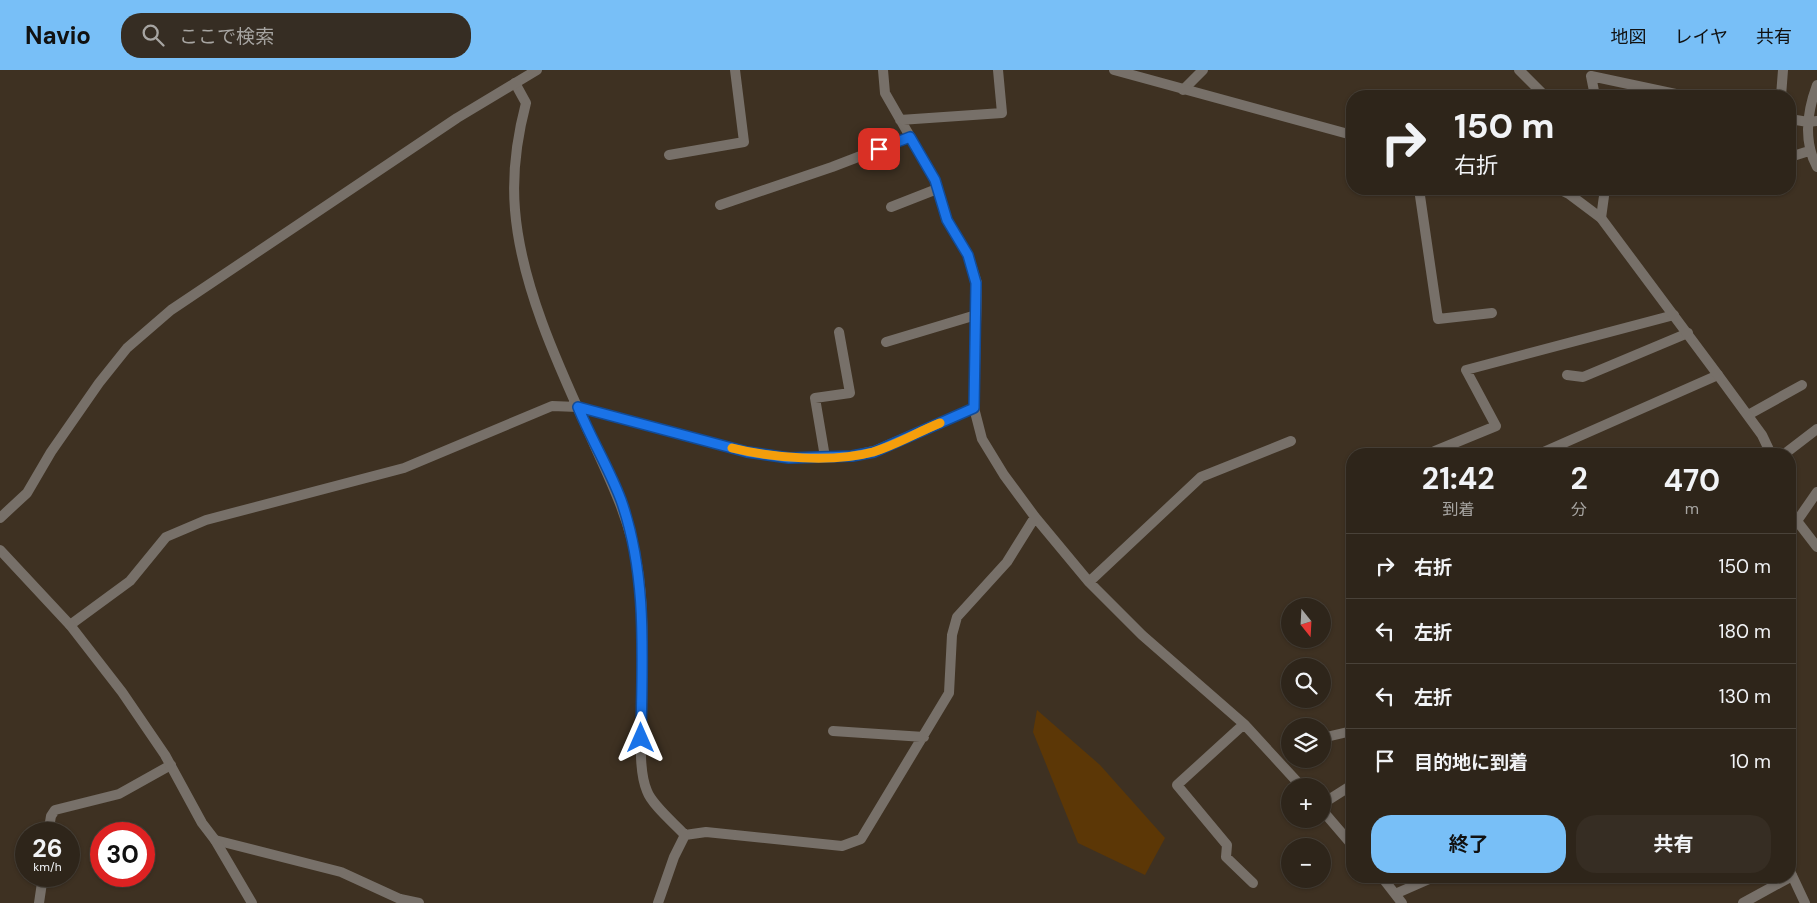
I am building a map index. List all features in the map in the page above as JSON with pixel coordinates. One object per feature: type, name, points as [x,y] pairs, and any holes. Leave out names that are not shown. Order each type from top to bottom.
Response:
[{"type":"street","points":[[0,518],[27,493],[56,444],[99,383],[122,355],[171,310],[456,118],[537,70]]},
{"type":"street","points":[[669,154],[744,142],[735,70]]},
{"type":"street","points":[[883,70],[885,93],[935,180],[947,220],[968,255],[976,283],[974,408],[982,439],[1004,475],[1034,517],[1090,582],[1142,636],[1244,724],[1281,765]]},
{"type":"street","points":[[900,120],[1002,113],[998,70]]},
{"type":"street","points":[[1114,70],[1346,133]]},
{"type":"street","points":[[1183,90],[1203,70]]},
{"type":"street","points":[[1520,70],[1538,90]]},
{"type":"street","points":[[1781,90],[1782,70]]},
{"type":"street","points":[[1594,90],[1590,73],[1660,90]]},
{"type":"street","points":[[515,83],[526,103],[517,138],[514,209],[519,245],[542,321],[578,407],[621,500],[637,564],[642,619],[641,738],[644,783],[648,794],[685,835]]},
{"type":"street","points":[[1817,85],[1809,105],[1813,122],[1809,151],[1817,167]]},
{"type":"street","points":[[1796,119],[1813,122]]},
{"type":"street","points":[[720,205],[832,167],[910,137]]},
{"type":"street","points":[[1796,156],[1809,151]]},
{"type":"street","points":[[891,207],[937,189]]},
{"type":"street","points":[[1420,195],[1438,319],[1492,313]]},
{"type":"street","points":[[1570,195],[1601,218],[1748,415],[1762,435],[1768,448]]},
{"type":"street","points":[[1601,218],[1604,195]]},
{"type":"street","points":[[886,342],[976,315]]},
{"type":"street","points":[[1442,448],[1496,426],[1466,370],[1674,315]]},
{"type":"street","points":[[824,457],[815,398],[850,394],[839,332]]},
{"type":"street","points":[[1567,375],[1583,377],[1688,333]]},
{"type":"street","points":[[1553,448],[1718,375]]},
{"type":"street","points":[[1748,415],[1802,385]]},
{"type":"street","points":[[70,625],[130,581],[166,537],[206,520],[404,468],[552,406],[578,407],[747,452],[789,458],[852,456],[874,452],[974,408]]},
{"type":"street","points":[[1793,448],[1817,429]]},
{"type":"street","points":[[1090,582],[1201,477],[1291,441]]},
{"type":"street","points":[[1796,518],[1817,492]]},
{"type":"street","points":[[685,835],[706,832],[842,846],[861,839],[949,694],[952,635],[957,616],[1007,562],[1034,517]]},
{"type":"street","points":[[1796,523],[1817,547]]},
{"type":"street","points":[[0,550],[70,625],[122,692],[171,765],[202,823],[215,840],[252,903]]},
{"type":"street","points":[[1244,724],[1177,785],[1227,845],[1226,857],[1253,883]]},
{"type":"street","points":[[833,731],[924,737]]},
{"type":"street","points":[[1331,736],[1346,732]]},
{"type":"street","points":[[50,822],[55,810],[119,794],[171,765]]},
{"type":"street","points":[[1284,768],[1293,778]]},
{"type":"street","points":[[1331,798],[1346,789]]},
{"type":"street","points":[[1331,820],[1346,838]]},
{"type":"street","points":[[658,903],[674,857],[685,835]]},
{"type":"street","points":[[215,840],[340,872],[400,899],[419,903]]},
{"type":"street","points":[[1386,883],[1402,903]]},
{"type":"street","points":[[1395,894],[1420,883]]},
{"type":"street","points":[[1743,903],[1776,883]]},
{"type":"street","points":[[1795,883],[1805,903]]},
{"type":"street","points":[[39,903],[41,887]]},
{"type":"shaded area","points":[[1037,710],[1100,765],[1165,838],[1145,875],[1078,843],[1033,732]]},
{"type":"slow traffic","points":[[732,448],[789,458],[852,456],[874,452],[940,423]]},
{"type":"route","points":[[641,738],[642,619],[637,564],[621,500],[578,407],[747,452],[789,458],[852,456],[874,452],[974,408],[976,283],[968,255],[947,220],[935,180],[910,137],[879,149]]}]
